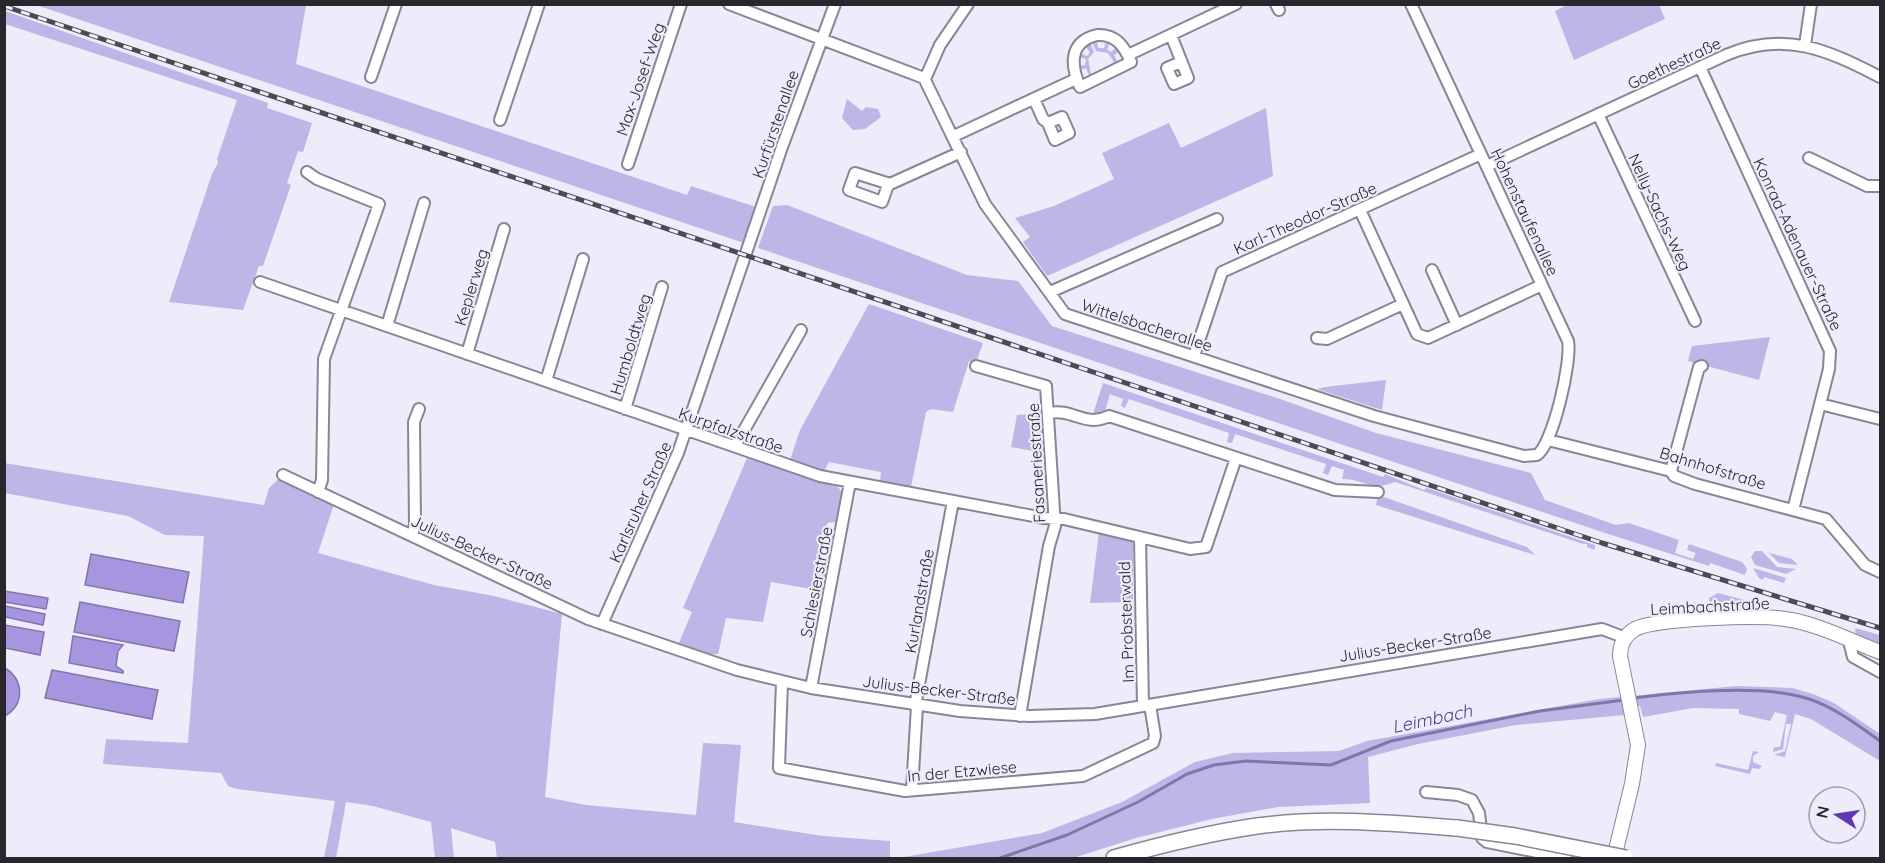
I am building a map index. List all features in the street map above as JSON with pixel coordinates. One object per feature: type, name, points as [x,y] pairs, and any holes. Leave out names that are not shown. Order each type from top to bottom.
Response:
[{"type":"main road","points":[[1114,858],[1257,826],[1371,821],[1457,828],[1515,836],[1626,858]]},
{"type":"street","points":[[371,77],[396,4]]},
{"type":"street","points":[[500,120],[539,4]]},
{"type":"street","name":"Max-Josef-Weg","points":[[628,164],[681,4]]},
{"type":"street","points":[[729,4],[913,72],[925,79],[940,45],[968,4]]},
{"type":"street","name":"Kurfürstenallee","points":[[746,254],[835,4]]},
{"type":"street","points":[[1128,55],[1236,4]]},
{"type":"street","name":"Hohenstaufenallee","points":[[1411,4],[1566,335],[1570,353],[1548,440]]},
{"type":"street","points":[[1805,45],[1811,4]]},
{"type":"street","points":[[1171,35],[1181,62]]},
{"type":"street","points":[[1090,37],[1111,37],[1121,44],[1131,62],[1080,87],[1076,79],[1072,69],[1073,57],[1078,46],[1090,37]]},
{"type":"street","name":"Goethestraße","points":[[1487,166],[1700,67],[1753,46],[1805,45],[1840,56],[1881,77]]},
{"type":"street","name":"Konrad-Adenauer-Straße","points":[[1700,67],[1829,347],[1830,363],[1793,510]]},
{"type":"street","name":"Wittelsbacherallee","points":[[925,79],[986,204],[1065,314],[1374,416],[1524,456],[1537,455],[1548,440]]},
{"type":"street","points":[[954,136],[1076,79]]},
{"type":"street","points":[[1034,99],[1043,119],[1048,123]]},
{"type":"street","name":"Nelly-Sachs-Weg","points":[[1598,114],[1695,321]]},
{"type":"street","points":[[888,185],[961,152]]},
{"type":"street","name":"Karl-Theodor-Straße","points":[[1194,356],[1222,272],[1481,154]]},
{"type":"street","points":[[1809,158],[1867,186],[1881,186]]},
{"type":"street","points":[[307,172],[317,179],[379,202],[324,359],[322,480],[318,492]]},
{"type":"street","points":[[387,326],[424,203]]},
{"type":"street","points":[[1360,210],[1417,334],[1428,338],[1542,285]]},
{"type":"street","points":[[1050,292],[1217,219]]},
{"type":"street","name":"Keplerweg","points":[[466,354],[504,229]]},
{"type":"street","name":"Karlsruher Straße","points":[[602,624],[687,430],[746,254]]},
{"type":"street","points":[[546,381],[583,259]]},
{"type":"street","points":[[1432,270],[1457,325]]},
{"type":"street","name":"Kurpfalzstraße","points":[[260,282],[820,476],[1056,519],[1190,549],[1206,547],[1236,458]]},
{"type":"street","name":"Humboldtweg","points":[[625,409],[663,287]]},
{"type":"street","points":[[1317,338],[1327,339],[1403,304]]},
{"type":"street","points":[[735,446],[801,330]]},
{"type":"street","name":"Fasaneriestraße","points":[[976,366],[1046,386],[1056,519],[1046,557],[1020,716]]},
{"type":"street","points":[[1671,471],[1699,368],[1702,366]]},
{"type":"street","points":[[1820,404],[1881,419]]},
{"type":"street","points":[[412,536],[415,525],[414,422],[419,409]]},
{"type":"street","points":[[1048,413],[1063,412],[1095,422],[1109,416],[1335,490],[1378,492]]},
{"type":"street","name":"Bahnhofstraße","points":[[1548,440],[1671,471],[1674,476],[1695,484],[1826,519],[1864,565],[1881,572]]},
{"type":"street","name":"Julius-Becker-Straße","points":[[283,475],[602,624],[727,667],[811,688],[916,706],[1020,716],[1078,715],[1602,629],[1626,638]]},
{"type":"street","name":"Schlesierstraße","points":[[811,688],[850,482]]},
{"type":"street","name":"Kurlandstraße","points":[[912,790],[916,706],[953,501]]},
{"type":"street","name":"Im Probsterwald","points":[[1140,537],[1146,705]]},
{"type":"street","name":"Leimbachstraße","points":[[1626,638],[1636,629],[1655,624],[1774,618],[1796,621],[1881,652]]},
{"type":"street","points":[[1614,858],[1638,745],[1633,710],[1620,656],[1626,638]]},
{"type":"street","points":[[1849,641],[1853,657],[1881,672]]},
{"type":"street","name":"In der Etzwiese","points":[[783,681],[777,760],[780,769],[894,790],[1086,776],[1153,743],[1155,736],[1146,705]]},
{"type":"street","points":[[1426,792],[1458,795],[1472,800],[1479,813],[1482,838],[1487,842],[1566,858]]},
{"type":"shaded area","points":[[36,5],[306,5],[296,64],[687,195],[691,186],[756,207],[744,243]]},
{"type":"shaded area","points":[[1567,5],[1659,5],[1665,19],[1574,60],[1555,11]]},
{"type":"shaded area","points":[[5,11],[268,103],[267,108],[312,123],[303,152],[298,151],[287,183],[291,185],[263,266],[259,266],[243,310],[169,302],[212,174],[218,163],[217,159],[237,100],[5,24]]},
{"type":"shaded area","points":[[1097,41],[1098,48],[1104,48],[1106,41],[1110,42],[1107,50],[1111,52],[1117,47],[1120,51],[1114,55],[1117,61],[1124,60],[1105,70],[1104,68],[1114,62],[1108,53],[1096,51],[1092,42]]},
{"type":"shaded area","points":[[1090,43],[1094,52],[1088,59],[1091,74],[1101,69],[1102,71],[1085,80],[1082,78],[1089,75],[1086,68],[1079,70],[1078,66],[1085,65],[1086,59],[1079,57],[1080,53],[1087,56],[1090,52],[1085,46]]},
{"type":"shaded area","points":[[847,99],[862,111],[866,107],[878,109],[881,117],[865,129],[853,130],[842,118]]},
{"type":"shaded area","points":[[1266,108],[1273,176],[1047,276],[1023,242],[1030,237],[1015,218],[1054,206],[1114,179],[1102,153],[1169,123],[1181,148]]},
{"type":"shaded area","points":[[787,205],[967,275],[1018,281],[1052,326],[1280,399],[1376,433],[1531,473],[1545,500],[1616,525],[1629,523],[1679,540],[1675,553],[1693,559],[1696,553],[1687,550],[1689,544],[1742,562],[1747,569],[1745,575],[1605,533],[758,248],[773,206]]},
{"type":"shaded area","points":[[869,304],[983,343],[976,363],[969,361],[953,412],[931,409],[926,412],[911,487],[880,482],[881,472],[829,462],[824,471],[790,460],[800,430]]},
{"type":"shaded area","points":[[1770,337],[1759,380],[1688,361],[1692,346]]},
{"type":"shaded area","points":[[1386,380],[1382,410],[1317,389],[1325,387]]},
{"type":"shaded area","points":[[1103,383],[1595,545],[1595,550],[1587,547],[1587,544],[1395,482],[1380,486],[1342,479],[1344,470],[1332,466],[1328,475],[1323,473],[1326,464],[1235,434],[1232,443],[1227,442],[1229,433],[1129,399],[1125,408],[1121,406],[1123,399],[1110,394],[1105,411],[1092,417]]},
{"type":"shaded area","points":[[1042,413],[1045,453],[1011,447],[1017,415]]},
{"type":"shaded area","points":[[747,458],[838,487],[842,492],[836,522],[827,523],[818,569],[828,571],[823,591],[771,582],[763,622],[726,618],[718,654],[710,654],[679,643],[692,612],[683,608]]},
{"type":"shaded area","points":[[4,463],[264,505],[269,488],[283,475],[335,501],[318,553],[434,585],[494,596],[562,614],[545,797],[586,805],[696,815],[703,743],[741,745],[734,822],[823,836],[890,841],[890,858],[497,858],[495,842],[451,828],[454,858],[435,858],[431,822],[373,806],[346,802],[336,858],[324,858],[335,801],[237,789],[228,786],[221,773],[103,764],[106,739],[188,743],[204,536],[165,535],[128,516],[5,493]]},
{"type":"shaded area","points":[[1378,495],[1527,547],[1535,555],[1376,505]]},
{"type":"shaded area","points":[[1099,532],[1133,540],[1133,602],[1090,603]]},
{"type":"shaded area","points":[[1755,551],[1762,551],[1777,567],[1796,569],[1786,574],[1755,565],[1751,557]]},
{"type":"shaded area","points":[[1769,553],[1792,559],[1798,565],[1779,563]]},
{"type":"shaded area","points":[[91,554],[189,572],[183,603],[85,585]]},
{"type":"shaded area","points":[[1753,568],[1786,578],[1784,583],[1764,577],[1763,580]]},
{"type":"shaded area","points":[[4,591],[48,598],[46,609],[5,602]]},
{"type":"shaded area","points":[[1718,593],[1763,605],[1715,607],[1710,605],[1709,598]]},
{"type":"shaded area","points":[[80,602],[180,621],[174,651],[74,632]]},
{"type":"shaded area","points":[[5,606],[45,614],[43,625],[5,617]]},
{"type":"shaded area","points":[[4,625],[44,632],[40,655],[5,648]]},
{"type":"shaded area","points":[[1855,628],[1880,635],[1880,644],[1856,636]]},
{"type":"shaded area","points":[[73,636],[123,645],[118,651],[116,666],[123,673],[69,663]]},
{"type":"shaded area","points":[[5,668],[16,679],[20,692],[16,705],[5,716]]},
{"type":"shaded area","points":[[52,670],[158,690],[152,719],[45,698]]},
{"type":"shaded area","points":[[1737,686],[1792,688],[1834,703],[1880,734],[1880,761],[1811,719],[1795,714],[1785,757],[1774,755],[1785,751],[1791,724],[1786,724],[1783,749],[1773,752],[1774,747],[1780,747],[1787,715],[1775,712],[1770,721],[1739,714],[1739,709],[1693,708],[1643,717],[1640,706],[1623,706],[1625,715],[1516,725],[1418,744],[1368,757],[1370,803],[1278,807],[1212,819],[1136,838],[1073,858],[898,858],[1042,833],[1122,802],[1195,762],[1233,753],[1339,751],[1367,741],[1599,699]]},
{"type":"shaded area","points":[[1753,751],[1759,752],[1753,756],[1753,762],[1762,766],[1759,769],[1752,768],[1750,774],[1715,766],[1716,763],[1748,770]]},
{"type":"waterway","name":"Leimbach","points":[[1634,698],[1722,691],[1790,694],[1828,707],[1880,741]]},
{"type":"waterway","name":"Leimbach","points":[[1000,858],[1067,835],[1138,802],[1187,774],[1214,765],[1246,761],[1331,765],[1391,741],[1540,711],[1624,700]]},
{"type":"railway","points":[[4,6],[1602,543],[1880,628]]}]
